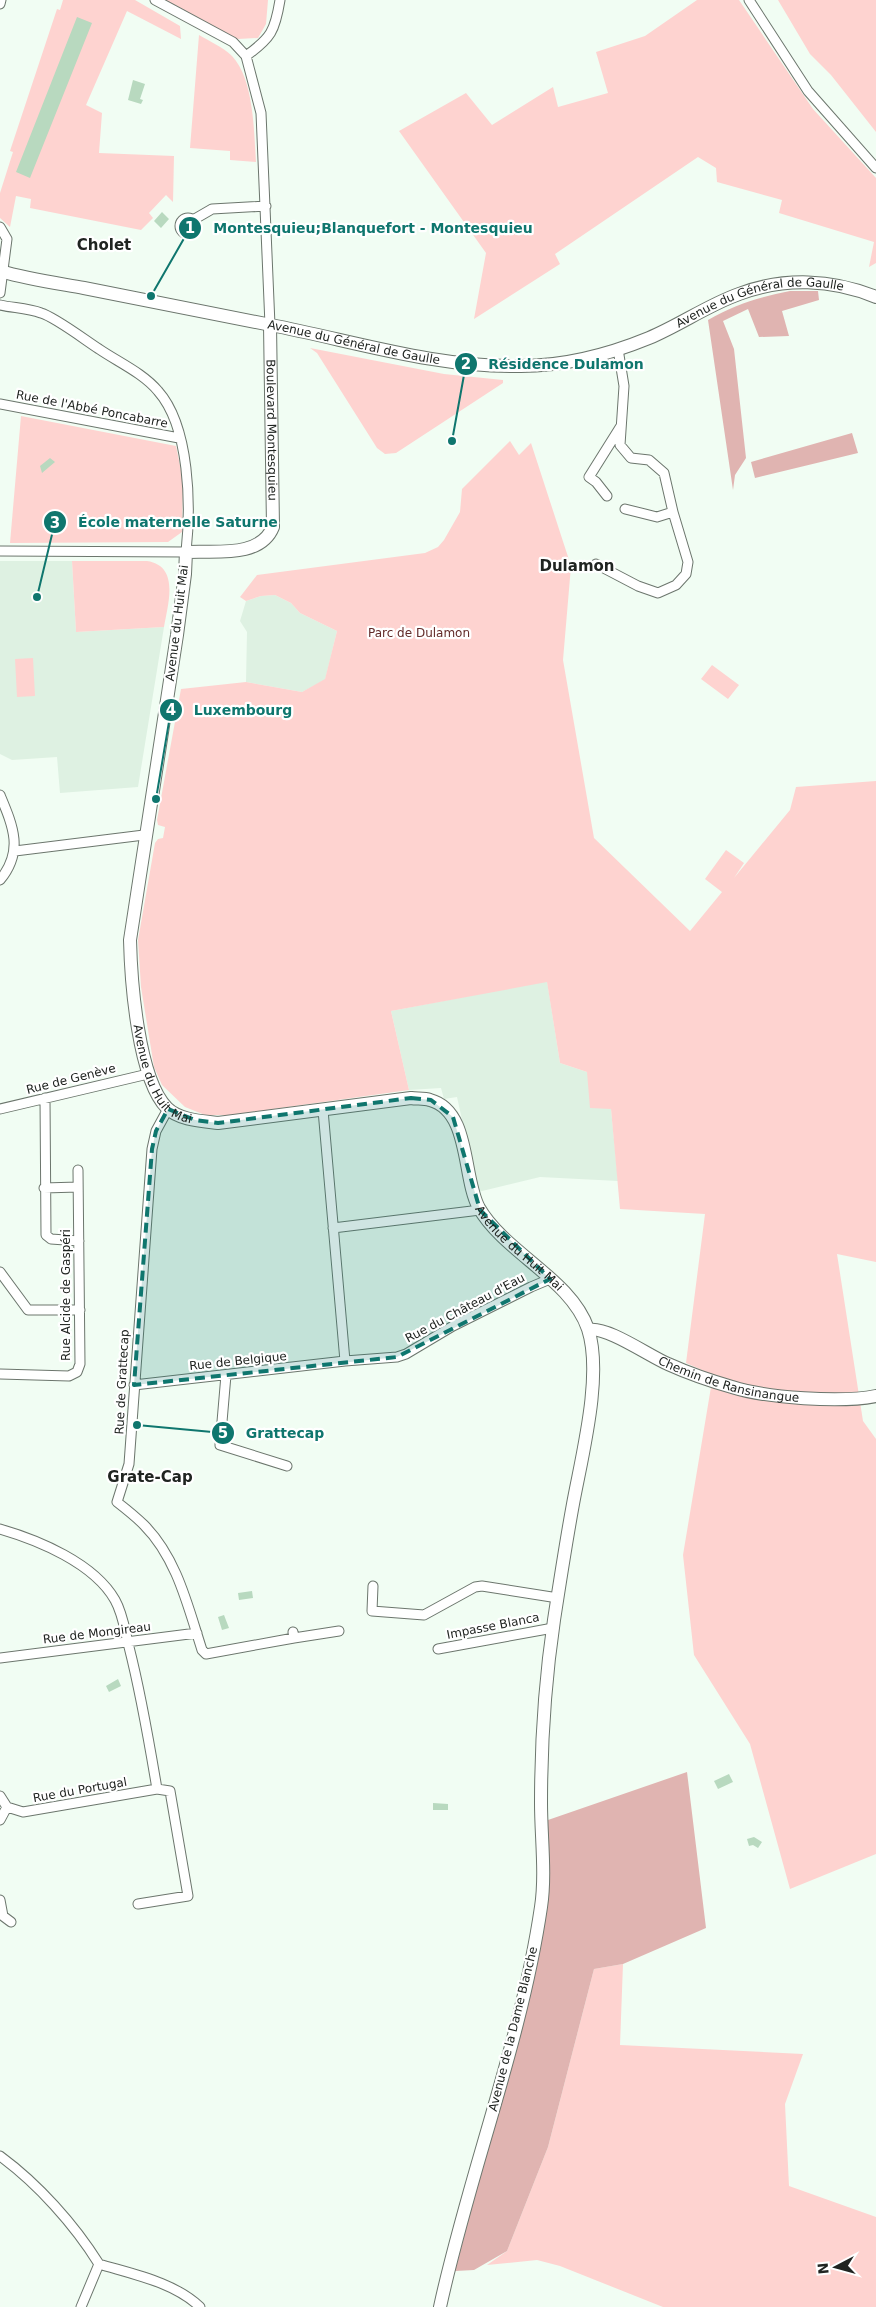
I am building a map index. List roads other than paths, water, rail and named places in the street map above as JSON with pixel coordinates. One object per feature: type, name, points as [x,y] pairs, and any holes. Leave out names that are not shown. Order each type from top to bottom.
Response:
[{"type":"main road","name":"Avenue du Général de Gaulle","points":[[2,272],[446,362],[487,366],[524,366],[554,363],[618,349],[658,334],[739,294],[769,286],[786,283],[819,282],[850,288],[876,297]]},
{"type":"main road","name":"Boulevard Montesquieu","points":[[186,552],[253,547],[265,540],[273,527],[270,325]]},
{"type":"main road","name":"Avenue du Huit Mai","points":[[186,552],[176,641],[144,835],[130,940],[133,988],[148,1074],[158,1097],[168,1110],[195,1120],[218,1123],[411,1098],[431,1100],[444,1107],[454,1117],[473,1195],[480,1210],[491,1225],[574,1305],[588,1330],[593,1366],[592,1388],[553,1626]]},
{"type":"main road","name":"Chemin de Ransinangue","points":[[588,1330],[595,1328],[684,1371],[733,1388],[763,1395],[851,1398],[876,1396]]},
{"type":"main road","name":"Avenue de la Dame Blanche","points":[[440,2307],[480,2152],[512,2040],[535,1942],[542,1901],[542,1721],[553,1626]]},
{"type":"street","points":[[0,4],[1,0]]},
{"type":"street","points":[[155,0],[233,42],[246,56],[261,113],[270,325]]},
{"type":"street","points":[[246,56],[264,42],[272,32],[280,0]]},
{"type":"street","points":[[749,0],[808,90],[876,168]]},
{"type":"street","points":[[193,220],[212,209],[266,206]]},
{"type":"street","points":[[0,227],[7,239],[0,293]]},
{"type":"street","name":"Avenue du Huit Mai","points":[[0,305],[42,313],[141,376],[159,392],[171,412],[180,438],[189,486],[190,507],[186,552]]},
{"type":"street","points":[[596,564],[638,586],[658,593],[676,584],[686,574],[688,562],[664,473],[649,460],[631,458],[620,445],[623,424],[624,386],[618,349]]},
{"type":"street","name":"Rue de l'Abbé Poncabarre","points":[[0,404],[180,438]]},
{"type":"street","points":[[607,496],[596,482],[589,477],[623,424]]},
{"type":"street","points":[[625,509],[657,517],[673,512]]},
{"type":"street","points":[[0,551],[186,552]]},
{"type":"street","points":[[0,796],[12,824],[15,851],[0,880]]},
{"type":"street","points":[[15,851],[144,835]]},
{"type":"street","name":"Rue de Genève","points":[[0,1109],[148,1074]]},
{"type":"street","points":[[44,1098],[46,1235],[52,1240],[79,1241]]},
{"type":"street","name":"Rue de Grattecap","points":[[168,1110],[156,1131],[152,1149],[129,1464],[117,1502],[144,1525],[164,1551],[179,1580],[197,1633]]},
{"type":"street","points":[[323,1110],[345,1361]]},
{"type":"street","name":"Rue Alcide de Gaspéri","points":[[0,1374],[69,1376],[77,1372],[80,1364],[78,1170]]},
{"type":"street","points":[[44,1188],[78,1188]]},
{"type":"street","points":[[333,1228],[480,1210]]},
{"type":"street","points":[[0,1272],[28,1310],[80,1310]]},
{"type":"street","name":"Rue du Château d'Eau","points":[[345,1361],[397,1357],[406,1354],[453,1326],[532,1286],[550,1280]]},
{"type":"street","name":"Rue de Belgique","points":[[134,1385],[345,1361]]},
{"type":"street","points":[[226,1375],[220,1445],[287,1466]]},
{"type":"street","points":[[0,1529],[56,1550],[85,1569],[107,1588],[120,1612],[140,1692],[157,1789],[170,1791],[188,1896],[138,1904]]},
{"type":"street","points":[[373,1586],[372,1611],[418,1615],[431,1612],[475,1587],[482,1586],[558,1598]]},
{"type":"street","name":"Impasse Blanca","points":[[438,1649],[553,1626]]},
{"type":"street","points":[[197,1633],[202,1650],[210,1655],[294,1635],[339,1631]]},
{"type":"street","name":"Rue de Mongireau","points":[[0,1658],[197,1633]]},
{"type":"street","name":"Rue du Portugal","points":[[8,1807],[23,1812],[157,1789]]},
{"type":"street","points":[[0,1796],[8,1807],[0,1820]]},
{"type":"street","points":[[0,1900],[3,1916],[11,1922]]},
{"type":"street","points":[[0,2156],[44,2196],[89,2248],[99,2264],[152,2280],[190,2297],[200,2307]]},
{"type":"street","points":[[81,2307],[99,2264]]},
{"type":"place","name":"Montesquieu;Blanquefort - Montesquieu","points":[[151,296]]},
{"type":"place","name":"Résidence Dulamon","points":[[452,441]]},
{"type":"place","name":"École maternelle Saturne","points":[[37,597]]},
{"type":"place","name":"Luxembourg","points":[[156,799]]},
{"type":"place","name":"Grattecap","points":[[137,1425]]},
{"type":"district","name":"Cholet","points":[[104,245]]},
{"type":"district","name":"Dulamon","points":[[577,566]]},
{"type":"district","name":"Grate-Cap","points":[[150,1477]]},
{"type":"park label","name":"Parc de Dulamon","points":[[419,633]]}]
